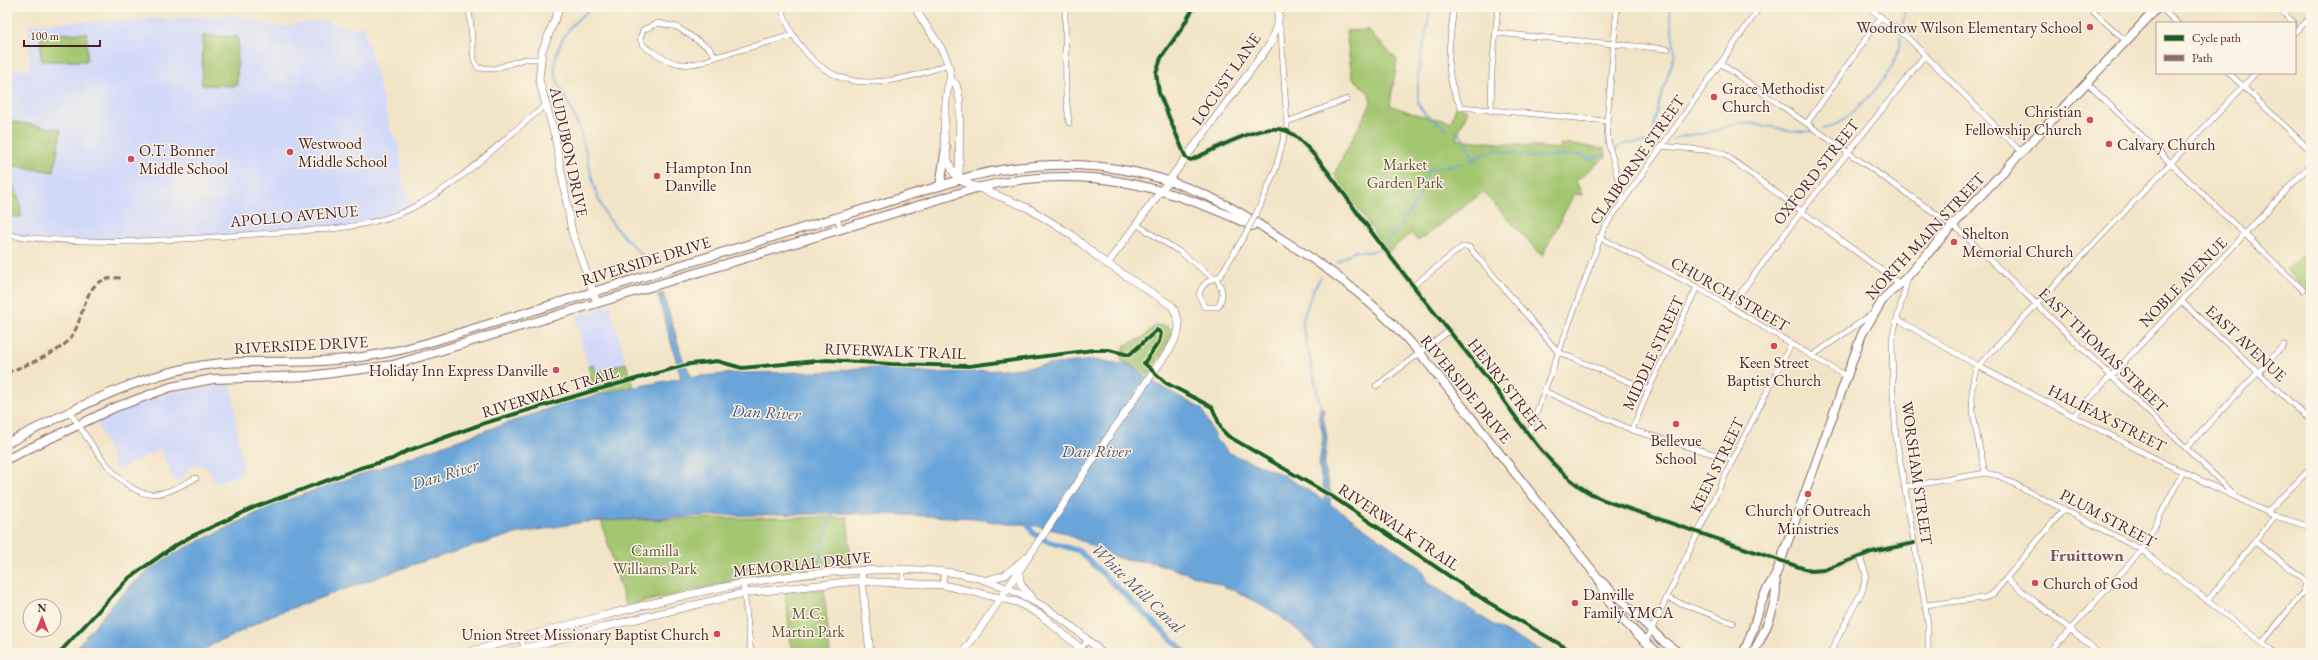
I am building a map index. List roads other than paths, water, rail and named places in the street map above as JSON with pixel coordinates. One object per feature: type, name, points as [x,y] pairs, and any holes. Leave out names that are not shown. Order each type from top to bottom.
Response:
[{"type":"main road","name":"AUDUBON DRIVE","points":[[560,7],[545,40],[540,59],[539,80],[554,136],[572,232],[596,303]]},
{"type":"main road","points":[[916,7],[948,64],[951,80],[947,92],[947,162],[959,180],[1028,208],[1070,234],[1107,264],[1172,306],[1179,317],[1180,325],[1179,333],[1170,349],[1030,555],[1019,574],[963,653]]},
{"type":"main road","name":"LOCUST LANE","points":[[1107,264],[1270,44],[1278,22],[1279,7]]},
{"type":"main road","name":"NORTH MAIN STREET","points":[[1743,653],[1752,635],[1769,585],[1775,577],[1862,334],[1872,314],[1884,298],[1909,275],[1953,225],[2159,7]]},
{"type":"main road","points":[[951,80],[956,84],[960,101],[959,180]]},
{"type":"main road","points":[[946,147],[959,147]]},
{"type":"main road","points":[[940,186],[946,147]]},
{"type":"main road","name":"RIVERSIDE DRIVE","points":[[7,443],[126,386],[174,371],[224,363],[321,361],[387,353],[427,343],[959,180],[1011,168],[1064,164],[1128,171],[1168,181],[1223,203],[1287,242],[1363,295],[1395,325],[1420,353],[1599,579],[1651,630],[1679,653]]},
{"type":"main road","name":"RIVERSIDE DRIVE","points":[[7,459],[128,402],[172,387],[232,377],[309,376],[382,367],[692,275],[976,188],[1018,179],[1064,176],[1119,181],[1161,190],[1218,210],[1287,242]]},
{"type":"main road","points":[[983,580],[1005,575],[1030,555]]},
{"type":"main road","points":[[861,570],[870,653]]},
{"type":"main road","name":"MEMORIAL DRIVE","points":[[465,653],[742,582],[795,575],[861,570],[944,571],[983,580],[1038,602],[1059,615],[1102,653]]},
{"type":"main road","points":[[1019,574],[1024,589],[1038,602]]},
{"type":"main road","name":"NORTH MAIN STREET","points":[[1753,653],[1763,636],[1771,613],[1777,586],[1775,577]]},
{"type":"main road","name":"RIVERSIDE DRIVE","points":[[1599,579],[1600,588],[1620,615],[1658,653]]},
{"type":"main road","name":"MEMORIAL DRIVE","points":[[508,653],[526,651],[744,593],[863,581],[943,585],[1002,598],[1034,609],[1081,651]]},
{"type":"street","points":[[469,7],[474,60],[478,68],[494,69],[524,58],[540,59]]},
{"type":"street","points":[[781,7],[793,35],[807,53],[819,65],[832,73],[849,80],[896,79],[923,73],[948,64]]},
{"type":"street","points":[[1066,7],[1066,95],[1069,123]]},
{"type":"street","points":[[1194,7],[1182,28],[1161,58],[1156,73],[1159,93],[1186,158],[1191,160],[1268,129],[1286,130]]},
{"type":"street","points":[[1454,7],[1448,58],[1451,82],[1461,107],[1607,121]]},
{"type":"street","points":[[1491,111],[1498,7]]},
{"type":"street","points":[[1617,7],[1607,121],[1608,141],[1623,198]]},
{"type":"street","name":"CLAIBORNE STREET","points":[[1529,433],[1599,237],[1623,198],[1760,7]]},
{"type":"street","points":[[1868,7],[1908,38],[2022,153]]},
{"type":"street","points":[[2088,7],[2127,42]]},
{"type":"street","points":[[2159,7],[2176,22]]},
{"type":"street","points":[[2277,7],[2294,22]]},
{"type":"street","points":[[1807,123],[1881,16]]},
{"type":"street","points":[[2296,31],[2311,16]]},
{"type":"street","points":[[1136,224],[1180,252],[1214,278],[1222,291],[1222,299],[1218,308],[1204,308],[1199,294],[1214,278],[1220,276],[1246,233],[1260,206],[1276,168],[1286,130],[1287,122],[1281,32],[1278,22]]},
{"type":"street","points":[[716,57],[709,48],[672,24],[652,24],[643,30],[639,37],[646,48],[673,64],[696,64],[793,35]]},
{"type":"street","points":[[2296,24],[2300,28]]},
{"type":"street","points":[[1496,33],[1614,42],[1668,49]]},
{"type":"street","name":"OXFORD STREET","points":[[1730,307],[1802,211],[1925,55]]},
{"type":"street","name":"EAST THOMAS STREET","points":[[1720,63],[1953,225],[2234,494]]},
{"type":"street","points":[[2231,74],[2311,151]]},
{"type":"street","points":[[1985,473],[1972,397],[1973,380],[1978,366],[2255,74]]},
{"type":"street","points":[[2088,83],[2303,290]]},
{"type":"street","points":[[1287,122],[1346,99]]},
{"type":"street","name":"APOLLO AVENUE","points":[[7,235],[61,241],[104,242],[331,229],[364,224],[398,214],[437,193],[545,106]]},
{"type":"street","name":"HENRY STREET","points":[[1286,130],[1298,137],[1337,184],[1413,286],[1556,467],[1587,492],[1606,501],[1780,561],[1802,568],[1819,571],[1882,549],[1914,543]]},
{"type":"street","points":[[1661,146],[1714,151],[1724,154],[1900,284]]},
{"type":"street","name":"NOBLE AVENUE","points":[[2073,416],[2110,375],[2182,302],[2311,164]]},
{"type":"street","points":[[837,218],[841,229]]},
{"type":"street","name":"CHURCH STREET","points":[[1599,237],[1697,288],[1847,377]]},
{"type":"street","points":[[1413,286],[1462,247],[1471,248],[1558,352],[1649,390]]},
{"type":"street","points":[[688,263],[692,275]]},
{"type":"street","name":"WORSHAM STREET","points":[[1909,275],[1897,319],[1892,348],[1893,401],[1896,438],[1925,605],[1928,653]]},
{"type":"street","name":"MIDDLE STREET","points":[[1632,430],[1697,288]]},
{"type":"street","name":"EAST AVENUE","points":[[2182,302],[2311,421]]},
{"type":"street","points":[[1812,356],[1872,314]]},
{"type":"street","name":"HALIFAX STREET","points":[[1897,319],[1978,366],[2183,472],[2234,494],[2275,516],[2311,527]]},
{"type":"street","points":[[1376,386],[1449,331]]},
{"type":"street","name":"KEEN STREET","points":[[1646,641],[1733,460],[1791,344]]},
{"type":"street","points":[[2186,448],[2284,345]]},
{"type":"street","points":[[1544,391],[1632,430],[1733,460]]},
{"type":"street","points":[[70,412],[122,481],[134,490],[149,494],[159,494],[196,478]]},
{"type":"street","points":[[2267,512],[2311,468]]},
{"type":"street","points":[[2049,653],[2069,629],[2142,550],[2183,472]]},
{"type":"street","name":"PLUM STREET","points":[[1904,487],[1985,473],[1999,476],[2142,550],[2275,653]]},
{"type":"street","points":[[1925,605],[1984,598],[1994,593],[2064,509]]},
{"type":"street","points":[[2208,600],[2275,516]]},
{"type":"street","points":[[2254,542],[2305,580],[2306,587],[2262,643]]},
{"type":"street","points":[[1830,653],[1863,589],[1866,574],[1860,557]]},
{"type":"street","points":[[903,570],[903,582]]},
{"type":"street","points":[[943,585],[944,571]]},
{"type":"street","points":[[2007,579],[2100,653]]},
{"type":"street","points":[[742,582],[751,653]]},
{"type":"street","points":[[1667,598],[1733,623]]},
{"type":"street","points":[[521,638],[526,651]]},
{"type":"street","points":[[1081,651],[1088,640]]},
{"type":"water","name":"Dan River","points":[[663,293],[683,360],[692,377],[735,373],[824,372],[870,367],[934,373],[1002,370],[1093,360],[1130,365],[1158,385],[1202,409],[1216,440],[1231,454],[1281,474],[1324,500],[1325,495],[1319,466],[1323,436],[1319,416],[1320,408],[1324,409],[1323,415],[1327,438],[1324,468],[1331,493],[1330,504],[1421,568],[1429,583],[1502,630],[1545,653],[1319,653],[1300,632],[1276,613],[1240,593],[1208,580],[1155,563],[1118,558],[1062,532],[1028,524],[1006,524],[974,518],[859,513],[706,516],[583,522],[510,535],[415,564],[270,616],[227,639],[218,641],[200,653],[72,653],[116,600],[152,567],[173,554],[273,505],[559,405],[610,392],[681,378],[658,295]]},
{"type":"waterway","points":[[594,7],[580,17],[568,30],[564,37],[555,62],[556,76],[580,130],[596,193],[601,205],[612,223],[651,265]]},
{"type":"waterway","points":[[1431,7],[1418,74],[1418,104],[1425,114],[1447,129]]},
{"type":"waterway","points":[[1615,150],[1623,144],[1651,142],[1658,105],[1675,54],[1669,7]]},
{"type":"waterway","points":[[1902,27],[1906,7]]},
{"type":"waterway","points":[[1822,129],[1844,119],[1866,100],[1892,65],[1897,55],[1900,37]]},
{"type":"waterway","points":[[1674,139],[1686,135],[1702,134],[1739,123],[1757,124],[1794,131],[1812,131]]},
{"type":"waterway","points":[[1455,133],[1461,135],[1474,158]]},
{"type":"waterway","points":[[1471,161],[1485,153],[1497,150],[1528,157],[1584,155],[1588,160],[1604,154]]},
{"type":"waterway","points":[[1386,244],[1416,203],[1423,190],[1428,170],[1463,163]]},
{"type":"waterway","points":[[1338,262],[1354,251],[1369,252],[1379,249]]},
{"type":"waterway","points":[[1321,277],[1313,290],[1302,322],[1321,410]]},
{"type":"waterway","points":[[819,567],[823,541],[833,514]]},
{"type":"waterway","name":"White Mill Canal","points":[[1028,524],[1033,533],[1047,541],[1079,551],[1186,653]]},
{"type":"place","name":"Woodrow Wilson Elementary School","points":[[2090,27]]},
{"type":"place","name":"Grace Methodist Church","points":[[1714,97]]},
{"type":"place","name":"Christian Fellowship Church","points":[[2090,120]]},
{"type":"place","name":"Calvary Church","points":[[2109,144]]},
{"type":"place","name":"Westwood Middle School","points":[[290,152]]},
{"type":"place","name":"O.T. Bonner Middle School","points":[[131,159]]},
{"type":"place","name":"Hampton Inn Danville","points":[[657,176]]},
{"type":"place","name":"Shelton Memorial Church","points":[[1954,242]]},
{"type":"place","name":"Keen Street Baptist Church","points":[[1774,346]]},
{"type":"place","name":"Holiday Inn Express Danville","points":[[556,370]]},
{"type":"place","name":"Bellevue School","points":[[1676,424]]},
{"type":"place","name":"Church of Outreach Ministries","points":[[1808,494]]},
{"type":"place","name":"Church of God","points":[[2035,583]]},
{"type":"place","name":"Danville Family YMCA","points":[[1575,603]]},
{"type":"place","name":"Union Street Missionary Baptist Church","points":[[717,634]]},
{"type":"district","name":"Fruittown","points":[[2087,555]]},
{"type":"park label","name":"Market Garden Park","points":[[1405,173]]},
{"type":"park label","name":"Camilla Williams Park","points":[[655,559]]},
{"type":"park label","name":"M.C. Martin Park","points":[[808,622]]}]
